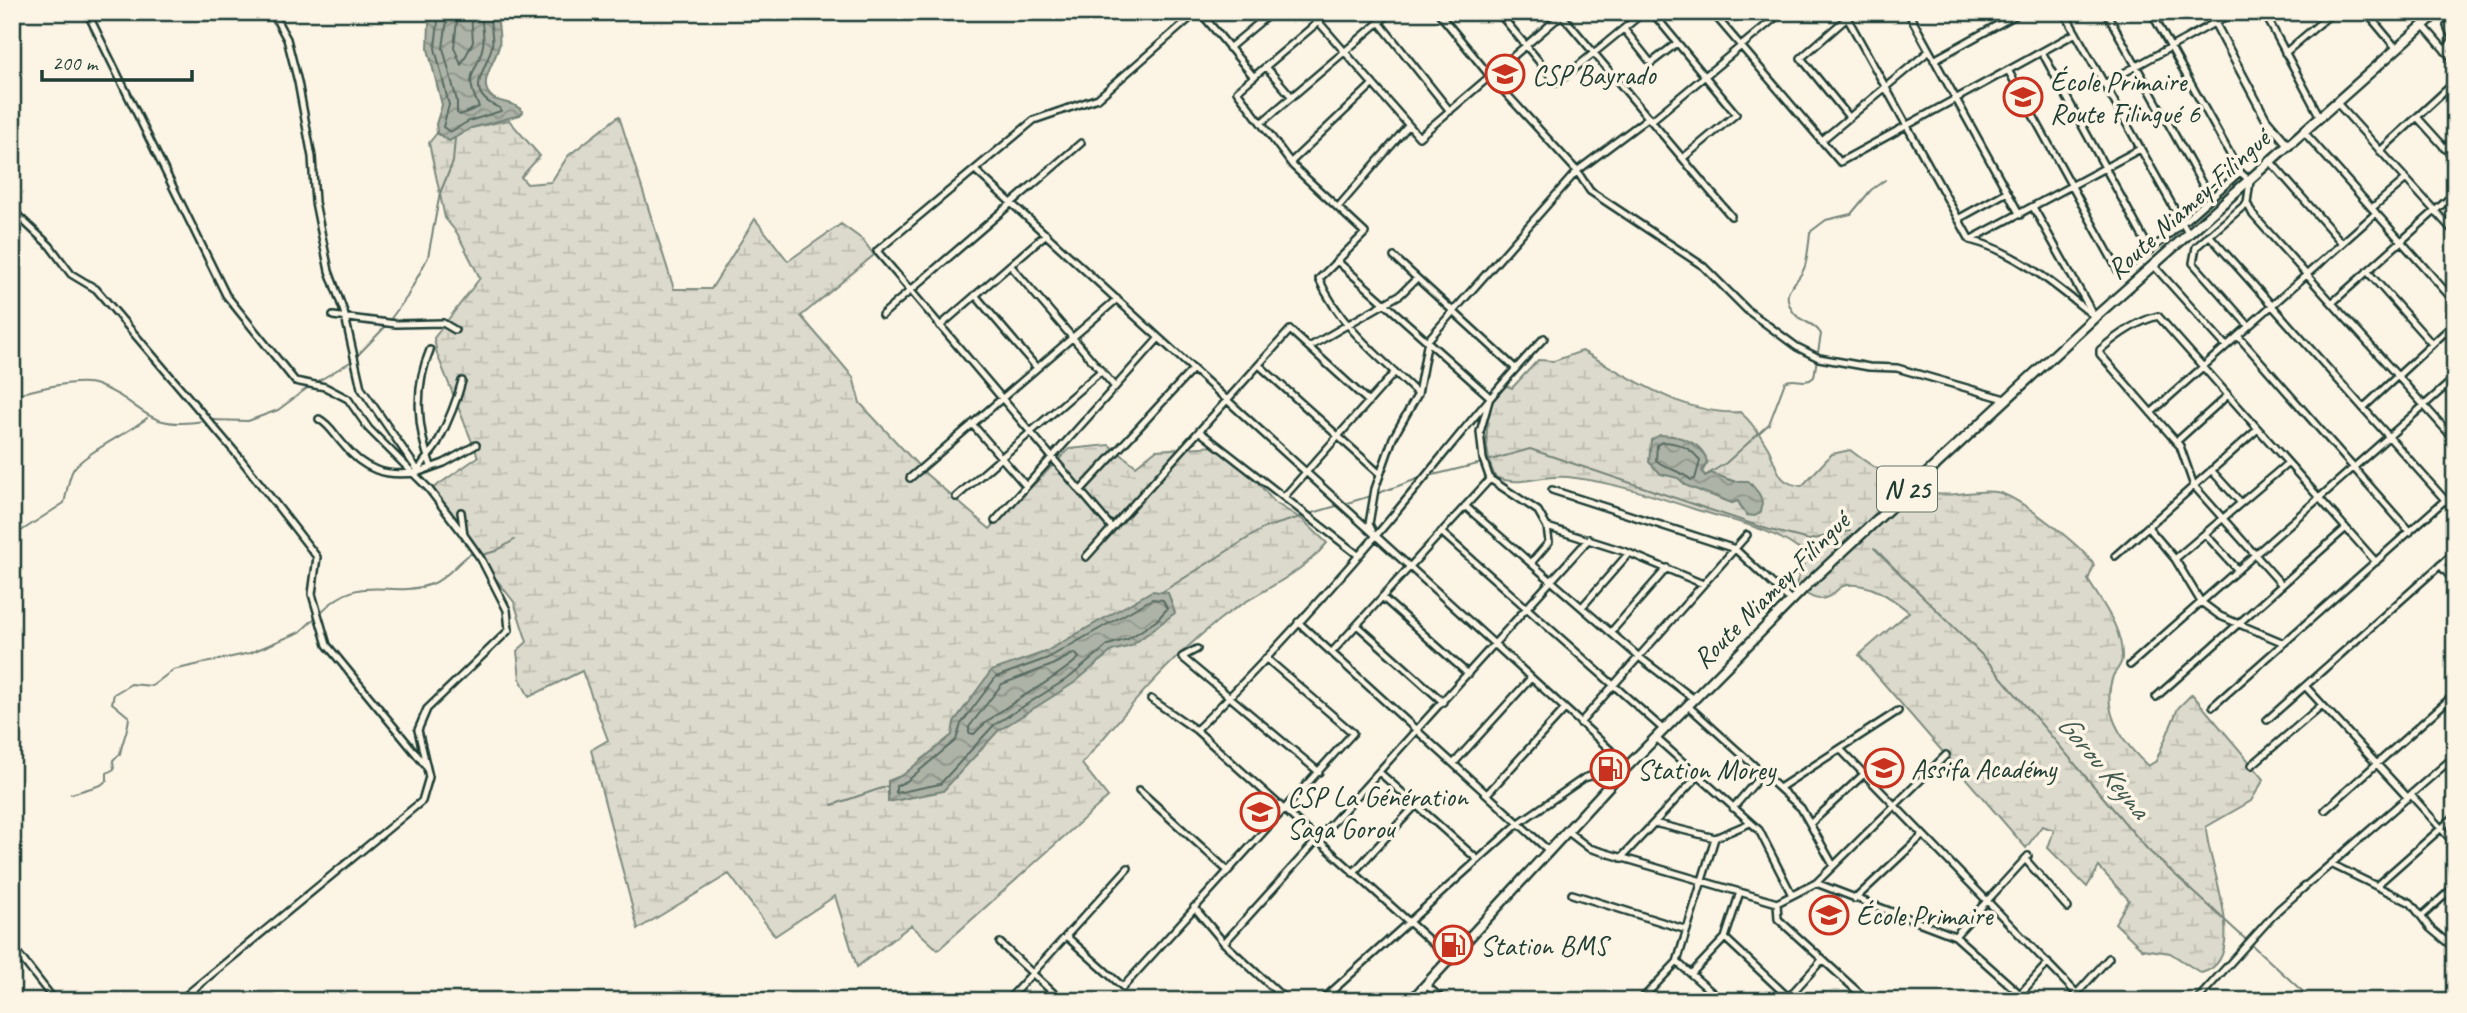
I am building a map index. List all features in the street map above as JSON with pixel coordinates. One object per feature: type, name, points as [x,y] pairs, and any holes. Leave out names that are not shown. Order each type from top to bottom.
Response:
[{"type":"main road","name":"Route Niamey-Filingué","points":[[1411,1001],[1616,778],[1791,601],[2095,317],[2438,12]]},
{"type":"street","points":[[87,12],[226,295],[295,382],[337,391],[348,399],[384,446],[416,472]]},
{"type":"street","points":[[179,1001],[422,802],[429,777],[418,730],[427,709],[509,631],[507,610],[464,535],[416,472],[361,388],[345,317],[329,271],[315,202],[312,157],[298,82],[286,39],[272,12]]},
{"type":"street","points":[[1112,528],[877,251],[1034,120],[1098,99],[1199,12],[1254,77]]},
{"type":"street","points":[[1229,48],[1272,12]]},
{"type":"street","points":[[1310,12],[1419,137],[1562,13],[1731,216]]},
{"type":"street","points":[[1330,12],[1237,92],[1290,162],[1320,194],[1339,206],[1364,233],[1319,279],[1332,307],[1346,325],[1418,394]]},
{"type":"street","points":[[1261,123],[1391,12]]},
{"type":"street","points":[[1438,12],[1490,76],[1577,171],[1590,191],[1703,266],[1747,310],[1797,347],[1819,358],[1869,367],[1897,368],[2005,399]]},
{"type":"street","points":[[1498,12],[1557,83],[1644,12]]},
{"type":"street","points":[[1652,12],[1736,114],[1683,158]]},
{"type":"street","points":[[1712,12],[1840,162],[2076,33]]},
{"type":"street","points":[[1375,536],[1369,524],[1380,474],[1393,438],[1418,394],[1428,340],[1577,171],[1705,77],[1782,12]]},
{"type":"street","points":[[1934,60],[2021,12]]},
{"type":"street","points":[[2064,12],[2181,225],[2190,235]]},
{"type":"street","points":[[2106,12],[2210,198]]},
{"type":"street","points":[[2151,12],[2240,172],[2250,181],[2247,203],[2263,229],[2455,440]]},
{"type":"street","points":[[2210,12],[2266,119],[2288,146]]},
{"type":"street","points":[[2104,84],[2234,12]]},
{"type":"street","points":[[2264,12],[2320,118]]},
{"type":"street","points":[[2317,12],[2324,20]]},
{"type":"street","points":[[2285,53],[2333,12]]},
{"type":"street","points":[[2366,12],[2396,49]]},
{"type":"street","points":[[1911,13],[2020,215]]},
{"type":"street","points":[[1849,117],[1801,58],[1845,15],[1887,86],[1970,240],[1997,249],[2049,280],[2095,317]]},
{"type":"street","points":[[2445,51],[2453,39],[2447,26],[2455,17]]},
{"type":"street","points":[[1379,22],[1450,111]]},
{"type":"street","points":[[2423,25],[2455,62]]},
{"type":"street","points":[[1624,29],[1651,63],[1677,43]]},
{"type":"street","points":[[1821,141],[1930,51]]},
{"type":"street","points":[[2042,52],[2150,250]]},
{"type":"street","points":[[1266,67],[1292,97]]},
{"type":"street","points":[[2008,70],[2118,271],[2122,272],[2181,225],[2240,172]]},
{"type":"street","points":[[2380,150],[2455,82]]},
{"type":"street","points":[[1290,162],[1373,84]]},
{"type":"street","points":[[2337,103],[2455,233]]},
{"type":"street","points":[[2417,117],[2455,159]]},
{"type":"street","points":[[1339,206],[1408,126]]},
{"type":"street","points":[[2304,132],[2455,302]]},
{"type":"street","points":[[2444,148],[2455,139]]},
{"type":"street","points":[[882,315],[1081,144]]},
{"type":"street","points":[[1970,240],[2140,149]]},
{"type":"street","points":[[2271,162],[2342,243]]},
{"type":"street","points":[[975,170],[1628,766]]},
{"type":"street","points":[[2151,413],[2342,243],[2406,179]]},
{"type":"street","points":[[1958,219],[2007,192]]},
{"type":"street","points":[[2332,303],[2455,193]]},
{"type":"street","points":[[2247,203],[2196,247],[2193,263],[2249,326]]},
{"type":"street","points":[[2034,207],[2095,317]]},
{"type":"street","points":[[12,210],[50,246],[71,274],[96,289],[240,458],[317,557],[312,594],[327,645],[426,766]]},
{"type":"street","points":[[940,326],[1046,234]]},
{"type":"street","points":[[2209,235],[2455,511]]},
{"type":"street","points":[[1394,257],[1516,368]]},
{"type":"street","points":[[1337,261],[1490,397]]},
{"type":"street","points":[[1010,265],[1115,387]]},
{"type":"street","points":[[2154,266],[2226,346]]},
{"type":"street","points":[[2367,271],[2432,344]]},
{"type":"street","points":[[1309,347],[1401,294],[1417,278]]},
{"type":"street","points":[[975,295],[1037,368]]},
{"type":"street","points":[[909,478],[1117,299]]},
{"type":"street","points":[[333,316],[396,324],[443,323],[455,330]]},
{"type":"street","points":[[2282,585],[2194,486],[2176,442],[2101,357],[2099,352],[2102,348],[2147,319],[2158,316],[2376,562]]},
{"type":"street","points":[[2363,408],[2455,323]]},
{"type":"street","points":[[1086,557],[1290,330],[1369,402]]},
{"type":"street","points":[[2238,336],[2410,532]]},
{"type":"street","points":[[995,521],[1159,338]]},
{"type":"street","points":[[1196,730],[1266,658],[1375,536],[1490,397],[1544,338]]},
{"type":"street","points":[[430,350],[419,383],[431,466]]},
{"type":"street","points":[[1259,365],[1380,474]]},
{"type":"street","points":[[1080,491],[1193,369]]},
{"type":"street","points":[[956,497],[1101,371]]},
{"type":"street","points":[[1284,497],[1395,372]]},
{"type":"street","points":[[2130,665],[2455,378]]},
{"type":"street","points":[[416,472],[428,457],[457,403],[462,381]]},
{"type":"street","points":[[2176,442],[2228,395]]},
{"type":"street","points":[[1490,397],[1480,432],[1483,458],[1490,479],[1538,511],[1547,527],[1549,541],[1531,563]]},
{"type":"street","points":[[319,419],[328,424],[344,446],[367,469],[396,476],[444,463],[476,445]]},
{"type":"street","points":[[972,424],[1026,486]]},
{"type":"street","points":[[2115,556],[2258,429]]},
{"type":"street","points":[[1199,431],[1358,555]]},
{"type":"street","points":[[2175,559],[2288,463]]},
{"type":"street","points":[[2211,470],[2241,503]]},
{"type":"street","points":[[1332,652],[1490,479]]},
{"type":"street","points":[[1552,490],[1734,549],[1791,601]]},
{"type":"street","points":[[2213,706],[2445,500]]},
{"type":"street","points":[[1465,506],[1691,702],[1781,787],[1801,808],[1833,866]]},
{"type":"street","points":[[461,512],[464,535]]},
{"type":"street","points":[[1547,527],[1629,553],[1703,584]]},
{"type":"street","points":[[2148,527],[2175,559],[2201,602],[2220,616],[2284,643]]},
{"type":"street","points":[[2156,697],[2346,528]]},
{"type":"street","points":[[1441,532],[1664,730]]},
{"type":"street","points":[[2205,534],[2238,570]]},
{"type":"street","points":[[1580,723],[1747,535]]},
{"type":"street","points":[[1224,943],[1589,539]]},
{"type":"street","points":[[2267,720],[2455,552]]},
{"type":"street","points":[[1583,607],[1629,553]]},
{"type":"street","points":[[2440,565],[2455,582]]},
{"type":"street","points":[[1611,632],[1667,568]]},
{"type":"street","points":[[1382,597],[1468,674]]},
{"type":"street","points":[[1298,622],[1549,851]]},
{"type":"street","points":[[1357,625],[1443,702]]},
{"type":"street","points":[[1197,649],[1182,657],[1319,772]]},
{"type":"street","points":[[1066,936],[1123,987],[1353,733],[1266,658]]},
{"type":"street","points":[[1454,763],[1531,678]]},
{"type":"street","points":[[2305,686],[2376,764],[2455,844]]},
{"type":"street","points":[[2325,810],[2455,694]]},
{"type":"street","points":[[1151,699],[1196,730],[1450,959]]},
{"type":"street","points":[[2252,765],[2322,705]]},
{"type":"street","points":[[1487,794],[1565,709]]},
{"type":"street","points":[[1781,787],[1898,712]]},
{"type":"street","points":[[1656,738],[1759,830],[1792,895]]},
{"type":"street","points":[[1840,749],[2084,1001]]},
{"type":"street","points":[[1567,831],[1589,848],[1777,903],[1816,883],[1946,755]]},
{"type":"street","points":[[2196,1001],[2278,910],[2333,865],[2455,756]]},
{"type":"street","points":[[1379,772],[1478,860]]},
{"type":"street","points":[[1733,808],[1764,772]]},
{"type":"street","points":[[1810,824],[1864,774]]},
{"type":"street","points":[[1321,1001],[1519,823],[1584,778],[1597,775],[1616,778]]},
{"type":"street","points":[[1621,858],[1698,776]]},
{"type":"street","points":[[1139,790],[1228,871]]},
{"type":"street","points":[[1353,873],[1416,805]]},
{"type":"street","points":[[2376,886],[2455,816]]},
{"type":"street","points":[[1654,822],[1715,838],[1751,823]]},
{"type":"street","points":[[1855,899],[1923,835]]},
{"type":"street","points":[[1640,1001],[1677,962],[1715,838]]},
{"type":"street","points":[[1955,936],[2027,858],[2068,908]]},
{"type":"street","points":[[2333,865],[2410,902],[2430,928],[2455,949]]},
{"type":"street","points":[[1007,1001],[1128,868]]},
{"type":"street","points":[[1816,883],[1955,936],[2020,994]]},
{"type":"street","points":[[2421,916],[2455,886]]},
{"type":"street","points":[[1691,974],[1725,938],[1740,892]]},
{"type":"street","points":[[1572,894],[1687,930]]},
{"type":"street","points":[[1777,903],[1778,919],[1868,1001]]},
{"type":"street","points":[[1194,907],[1224,943],[1287,1001]]},
{"type":"street","points":[[1725,938],[1787,999],[1822,960]]},
{"type":"street","points":[[1000,943],[1062,1001]]},
{"type":"street","points":[[12,946],[55,1001]]},
{"type":"street","points":[[2070,1001],[2109,958]]},
{"type":"street","points":[[1677,962],[1720,1000]]},
{"type":"street","points":[[2014,1001],[2048,963]]},
{"type":"street","points":[[1426,985],[1444,1001]]},
{"type":"green space","points":[[619,116],[674,289],[711,289],[755,219],[788,261],[841,224],[863,240],[874,255],[801,316],[853,377],[860,403],[926,474],[990,529],[1069,449],[1109,445],[1136,466],[1156,450],[1215,446],[1255,479],[1274,502],[1303,520],[1327,543],[1302,567],[1219,620],[1164,670],[1082,764],[1108,797],[938,950],[911,925],[857,967],[835,896],[775,936],[729,874],[638,929],[591,750],[608,740],[582,671],[529,697],[520,679],[517,651],[527,642],[514,602],[457,529],[432,489],[478,457],[437,354],[434,338],[480,278],[457,233],[445,218],[429,143],[437,133],[449,141],[471,128],[509,120],[540,156],[521,177],[527,184],[551,182],[568,156]]},
{"type":"green space","points":[[1582,351],[1658,393],[1678,401],[1719,412],[1740,412],[1752,424],[1768,448],[1782,478],[1793,485],[1802,486],[1832,454],[1850,450],[1891,477],[1926,492],[1944,495],[1989,491],[2006,495],[2033,511],[2077,546],[2094,565],[2088,580],[2111,617],[2119,637],[2122,661],[2113,676],[2109,702],[2116,726],[2130,747],[2148,766],[2156,761],[2178,708],[2192,694],[2264,779],[2251,801],[2206,827],[2225,930],[2224,949],[2216,964],[2201,973],[2170,953],[2142,949],[2115,923],[2129,900],[2099,867],[2087,887],[2048,848],[2054,830],[2042,826],[2026,848],[1859,655],[1909,612],[1895,601],[1870,588],[1852,585],[1843,586],[1825,598],[1812,597],[1795,586],[1807,556],[1795,546],[1768,532],[1738,522],[1600,482],[1568,477],[1513,481],[1495,477],[1488,453],[1487,429],[1491,406],[1500,383],[1512,388],[1538,360],[1554,361]],"holes":[[[1707,463],[1702,472],[1705,476],[1711,473],[1733,481],[1748,481],[1752,486],[1742,509],[1738,501],[1732,503],[1687,486],[1679,478]]]},
{"type":"water","points":[[433,12],[497,12],[499,46],[488,73],[486,86],[493,98],[520,109],[523,112],[520,115],[471,128],[449,141],[437,133],[436,124],[442,105],[428,49],[429,23]]},
{"type":"water","points":[[1660,435],[1675,436],[1696,445],[1705,456],[1707,463],[1702,471],[1705,476],[1711,473],[1733,481],[1748,481],[1761,498],[1761,512],[1755,516],[1746,515],[1738,501],[1732,503],[1687,486],[1678,478],[1661,474],[1649,462],[1651,440]]},
{"type":"water","points":[[1152,591],[1168,593],[1175,613],[1131,646],[1112,651],[1074,683],[998,731],[943,791],[888,802],[888,781],[903,775],[952,735],[954,722],[991,671],[1045,652]]},
{"type":"waterway","points":[[389,321],[407,297],[428,257],[440,193],[453,162],[455,138]]},
{"type":"waterway","points":[[1705,476],[1726,463],[1769,424],[1785,382],[1807,381],[1814,377],[1821,334],[1795,314],[1788,297],[1791,287],[1805,266],[1810,232],[1826,220],[1851,214],[1871,190],[1885,180]]},
{"type":"waterway","points":[[356,357],[386,326]]},
{"type":"waterway","points":[[315,383],[352,361]]},
{"type":"waterway","points":[[12,397],[54,386],[89,383],[113,392],[155,419],[183,423],[204,421]]},
{"type":"waterway","points":[[210,420],[248,421],[278,410],[310,386]]},
{"type":"waterway","points":[[12,537],[64,503],[71,474],[78,464],[147,418]]},
{"type":"waterway","points":[[1487,461],[1530,449],[1770,530],[1809,540],[1850,531]]},
{"type":"waterway","points":[[1429,476],[1482,463]]},
{"type":"waterway","points":[[1376,494],[1420,478]]},
{"type":"waterway","points":[[1309,514],[1371,496]]},
{"type":"waterway","points":[[1162,592],[1264,528],[1304,516]]},
{"type":"waterway","points":[[482,555],[496,551],[514,540]]},
{"type":"waterway","name":"Gorou Keyna","points":[[1874,548],[1984,657],[2148,850],[2313,1001]]},
{"type":"waterway","points":[[320,613],[335,600],[362,589],[416,588],[432,584],[470,554],[476,555]]},
{"type":"waterway","points":[[71,794],[101,785],[107,780],[107,773],[114,769],[113,760],[120,754],[129,717],[112,703],[114,694],[131,684],[152,686],[173,670],[250,653],[300,632],[316,617]]},
{"type":"waterway","points":[[832,805],[888,786]]},
{"type":"place","name":"CSP Bayrado","points":[[1505,74]]},
{"type":"place","name":"École Primaire Route Filingué 6","points":[[2023,97]]},
{"type":"place","name":"Assifa Académy","points":[[1884,768]]},
{"type":"place","name":"Station Morey","points":[[1610,769]]},
{"type":"place","name":"CSP La Génération Saga Gorou","points":[[1260,812]]},
{"type":"place","name":"École Primaire","points":[[1829,915]]},
{"type":"place","name":"Station BMS","points":[[1453,945]]}]
